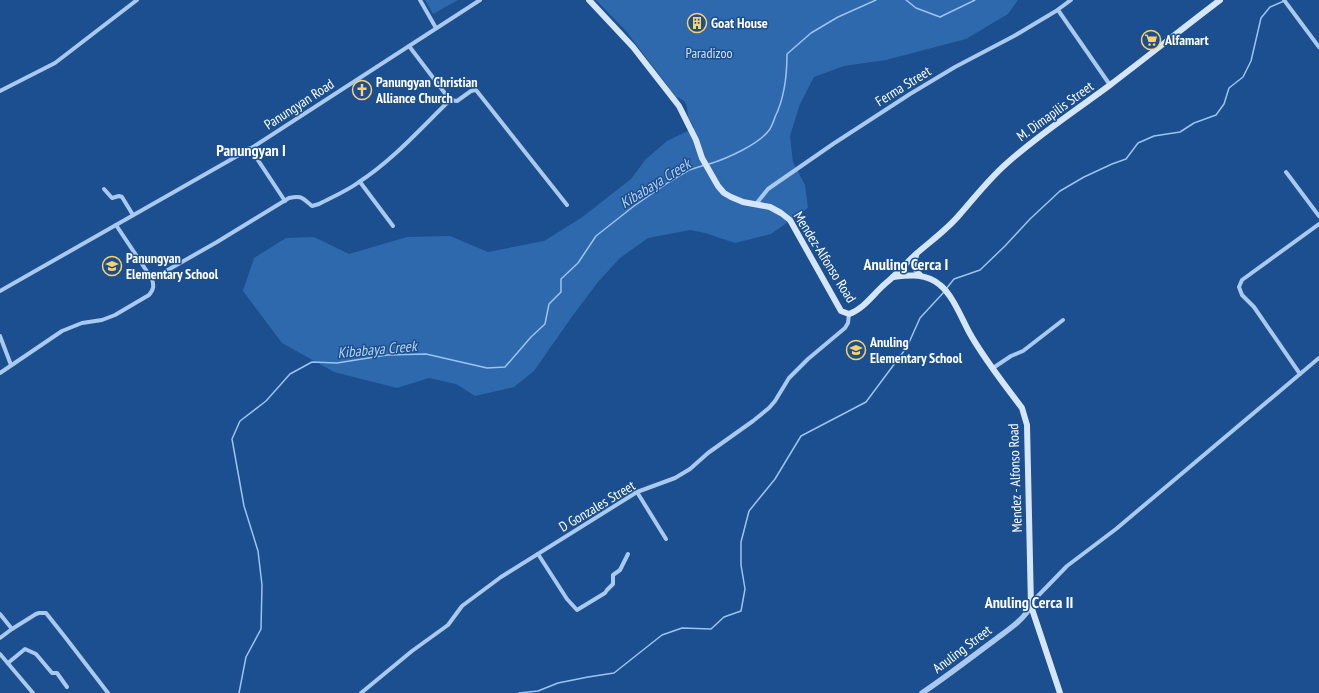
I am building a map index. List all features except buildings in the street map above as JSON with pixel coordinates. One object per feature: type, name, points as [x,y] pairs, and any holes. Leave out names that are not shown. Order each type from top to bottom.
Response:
[{"type":"main road","name":"Mendez-Alfonso Road","points":[[589,0],[628,42],[679,106],[696,140],[702,158],[711,176],[724,193],[743,202],[770,207],[782,213],[790,220],[841,311],[849,314],[858,309],[886,283],[894,278]]},
{"type":"main road","name":"M. Dimapilis Street","points":[[894,278],[916,254],[946,230],[984,185],[1004,165],[1030,143],[1110,85],[1220,0]]},
{"type":"main road","points":[[894,278],[920,275],[914,265],[916,254]]},
{"type":"main road","name":"Mendez - Alfonso Road","points":[[920,275],[930,278],[941,285],[949,295],[970,333],[1022,408],[1025,416],[1027,425],[1031,606],[1060,693]]},
{"type":"street","points":[[0,91],[55,63],[137,0]]},
{"type":"street","points":[[420,0],[436,28]]},
{"type":"street","name":"Panungyan Road","points":[[0,291],[250,148],[480,0]]},
{"type":"street","name":"Ferma Street","points":[[756,204],[768,189],[790,173],[910,94],[955,67],[1014,36],[1058,10],[1071,0]]},
{"type":"street","points":[[1284,0],[1319,47]]},
{"type":"street","points":[[1058,10],[1110,85]]},
{"type":"street","points":[[409,46],[450,100],[457,101],[471,91],[476,90],[567,205]]},
{"type":"street","points":[[152,279],[285,201],[299,196],[312,206],[315,206],[360,182],[401,148],[450,100]]},
{"type":"street","points":[[250,148],[285,201]]},
{"type":"street","points":[[1286,172],[1319,216]]},
{"type":"street","points":[[360,182],[393,226]]},
{"type":"street","points":[[104,190],[112,198],[122,197],[133,215]]},
{"type":"street","points":[[1300,374],[1254,307],[1242,295],[1239,287],[1242,280],[1319,224]]},
{"type":"street","points":[[0,373],[62,331],[82,323],[102,320],[115,315],[150,294],[153,290],[152,279],[116,225]]},
{"type":"street","name":"D Gonzales Street","points":[[361,693],[412,651],[448,625],[462,606],[473,596],[500,577],[637,492],[680,476],[718,446],[753,422],[775,401],[789,378],[808,359],[845,328],[848,323],[849,314]]},
{"type":"street","points":[[993,368],[1011,356],[1023,351],[1063,320]]},
{"type":"street","points":[[0,336],[11,365]]},
{"type":"street","points":[[1031,606],[1034,600],[1067,566],[1116,529],[1319,358]]},
{"type":"street","points":[[637,492],[666,539]]},
{"type":"street","points":[[538,554],[566,599],[577,610],[605,593],[613,584],[613,575],[620,570],[628,554]]},
{"type":"street","name":"Anuling Street","points":[[922,693],[950,674],[1020,620],[1027,614],[1031,606]]},
{"type":"street","points":[[0,638],[36,614],[46,613],[108,693]]},
{"type":"street","points":[[0,614],[12,629]]},
{"type":"street","points":[[8,663],[25,649],[36,654],[52,673],[57,673],[66,687]]},
{"type":"street","points":[[0,654],[33,693]]},
{"type":"green space","points":[[425,0],[458,0],[433,14]]},
{"type":"green space","name":"Paradizoo","points":[[596,0],[1018,0],[1008,14],[966,39],[886,60],[844,66],[814,77],[800,104],[790,136],[793,162],[805,185],[808,208],[771,234],[735,243],[705,233],[690,230],[648,238],[620,258],[598,282],[534,371],[514,387],[475,396],[456,384],[429,378],[397,388],[334,372],[282,343],[243,291],[254,258],[286,238],[314,237],[349,254],[407,237],[450,236],[488,252],[544,241],[581,218],[631,179],[646,159],[667,141],[694,128],[689,119],[687,106],[684,101],[676,97],[626,31]]},
{"type":"waterway","name":"Kibabaya Creek","points":[[709,164],[733,155],[751,145],[765,135],[770,129],[783,94],[787,70],[787,54],[811,33],[838,17],[876,0]]},
{"type":"waterway","name":"Kibabaya Creek","points":[[906,0],[916,8],[940,17],[975,0]]},
{"type":"waterway","points":[[946,289],[954,279],[980,270],[1060,191],[1084,177],[1126,159],[1138,143],[1154,136],[1180,132],[1194,123],[1216,115],[1224,104],[1229,88],[1243,77],[1251,61],[1261,18],[1270,7],[1284,1]]},
{"type":"waterway","name":"Kibabaya Creek","points":[[239,693],[246,657],[261,629],[262,585],[258,551],[244,506],[232,439],[240,421],[266,401],[290,374],[312,362],[337,363],[387,355],[426,354],[487,368],[505,367],[531,337],[545,324],[549,304],[561,292],[561,279],[578,263],[596,236],[634,206],[669,182],[689,170],[705,165]]},
{"type":"waterway","points":[[519,693],[538,691],[558,683],[614,673],[662,635],[682,628],[711,629],[724,617],[741,611],[745,589],[741,565],[741,542],[749,511],[775,479],[801,436],[866,402],[907,347],[920,318],[944,292]]},
{"type":"place","name":"Goat House","points":[[697,23]]},
{"type":"place","name":"Alfamart","points":[[1151,40]]},
{"type":"place","name":"Panungyan Christian Alliance Church","points":[[362,90]]},
{"type":"place","name":"Panungyan Elementary School","points":[[112,266]]},
{"type":"place","name":"Anuling Elementary School","points":[[856,350]]},
{"type":"district","name":"Panungyan I","points":[[251,150]]},
{"type":"district","name":"Anuling Cerca I","points":[[906,264]]},
{"type":"district","name":"Anuling Cerca II","points":[[1029,602]]}]
